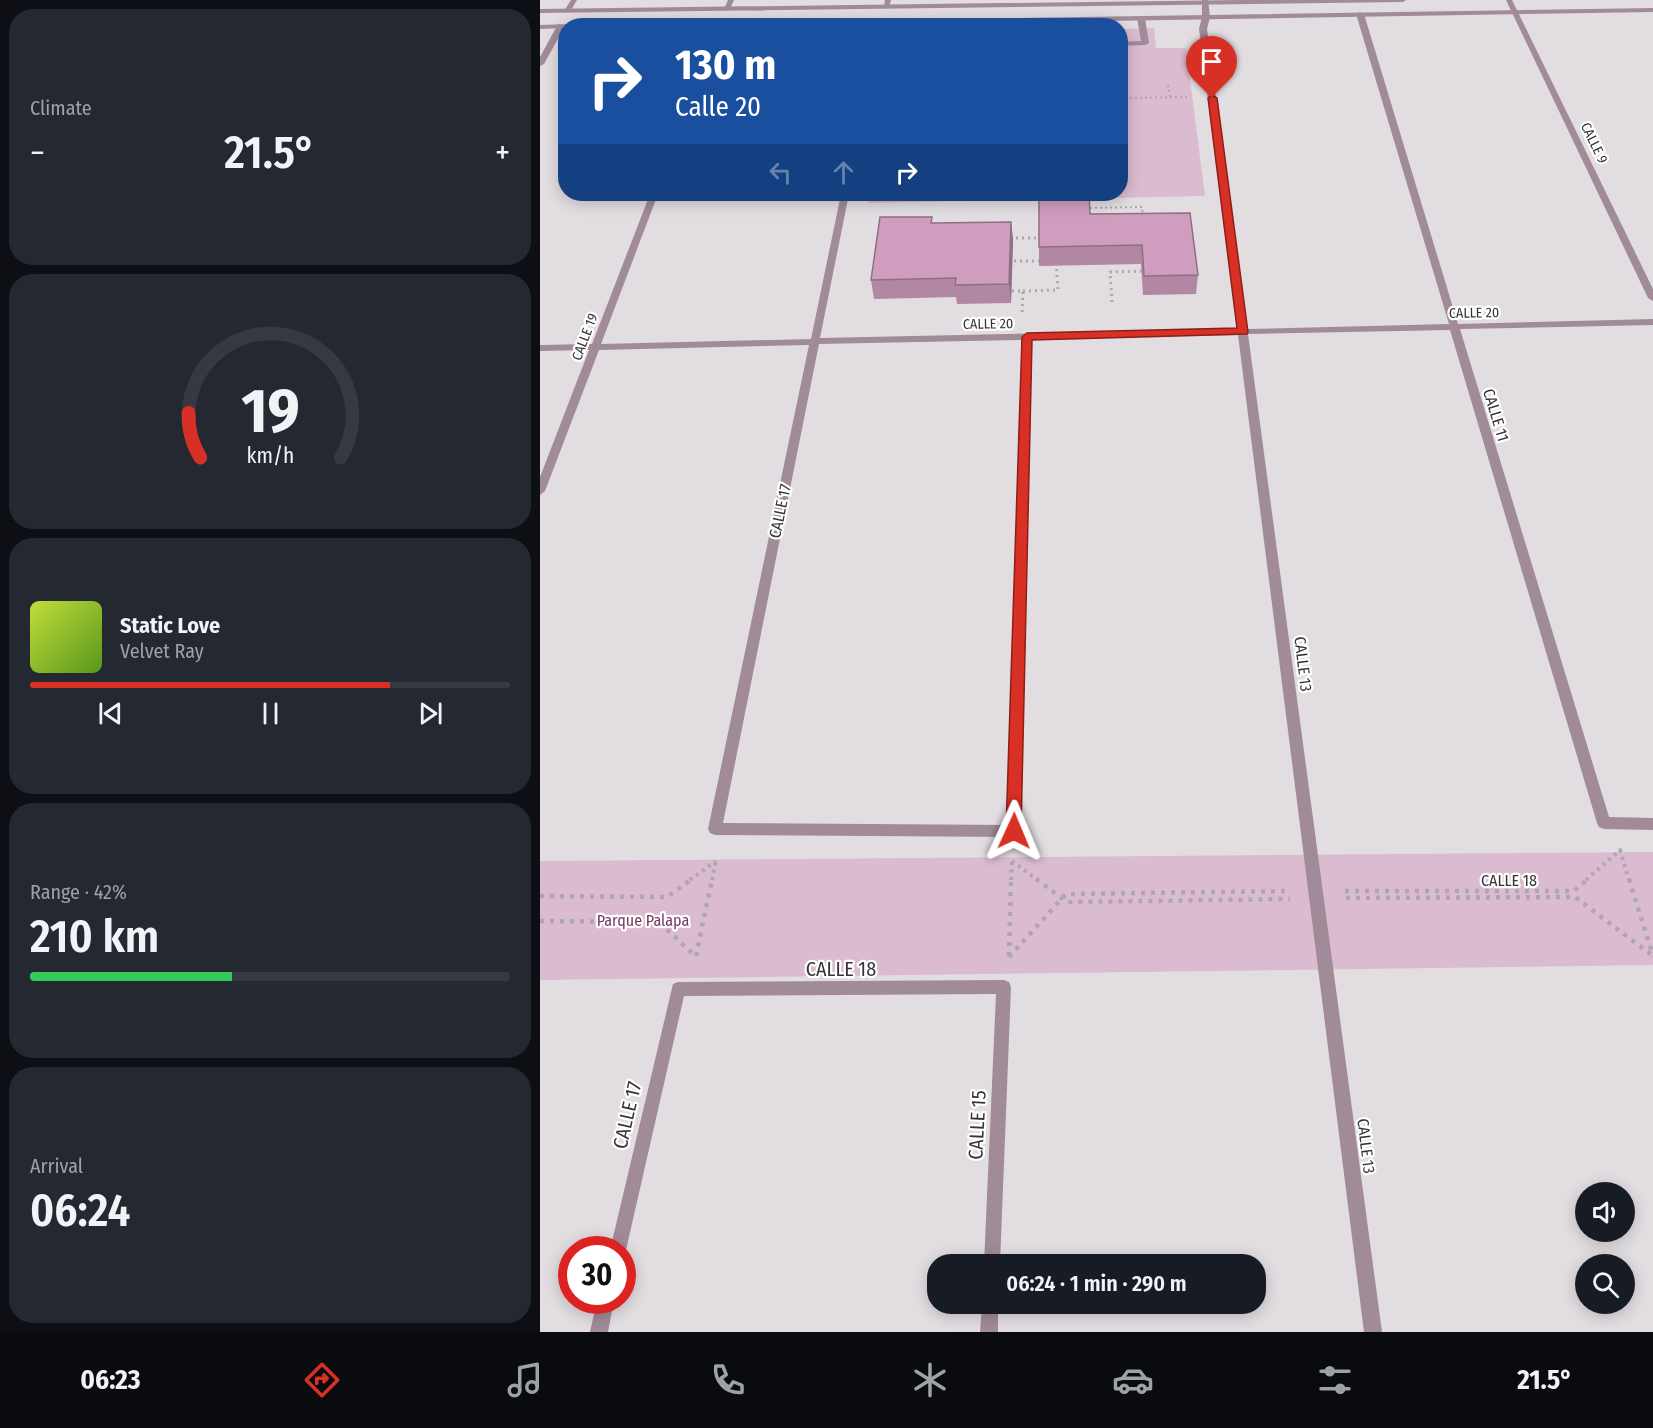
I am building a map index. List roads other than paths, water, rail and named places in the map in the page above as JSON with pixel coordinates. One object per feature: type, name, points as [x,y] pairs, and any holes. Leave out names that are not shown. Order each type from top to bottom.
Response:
[{"type":"street","points":[[568,11],[574,0]]},
{"type":"street","points":[[727,9],[731,0]]},
{"type":"street","points":[[540,12],[727,9],[887,3],[1403,0]]},
{"type":"street","name":"CALLE 9","points":[[1509,0],[1653,298]]},
{"type":"street","name":"CALLE 13","points":[[1205,1],[1206,17],[1203,27],[1373,1332]]},
{"type":"street","points":[[1128,19],[1653,10]]},
{"type":"street","name":"CALLE 11","points":[[1360,14],[1604,824],[1653,824]]},
{"type":"street","points":[[1128,44],[1145,43],[1142,18]]},
{"type":"street","points":[[540,27],[558,26]]},
{"type":"street","points":[[540,64],[558,34]]},
{"type":"street","name":"CALLE 19","points":[[540,491],[651,201]]},
{"type":"street","name":"CALLE 17","points":[[844,201],[715,829],[1014,831],[1027,337]]},
{"type":"street","name":"CALLE 20","points":[[540,348],[1653,322]]},
{"type":"street","name":"CALLE 18","points":[[678,989],[1004,987]]},
{"type":"street","name":"CALLE 15","points":[[992,1254],[1004,987]]},
{"type":"street","name":"CALLE 17","points":[[621,1236],[678,989]]},
{"type":"street","points":[[599,1332],[603,1314]]},
{"type":"street","points":[[989,1332],[990,1314]]},
{"type":"park label","name":"Parque Palapa","points":[[643,920]]}]
